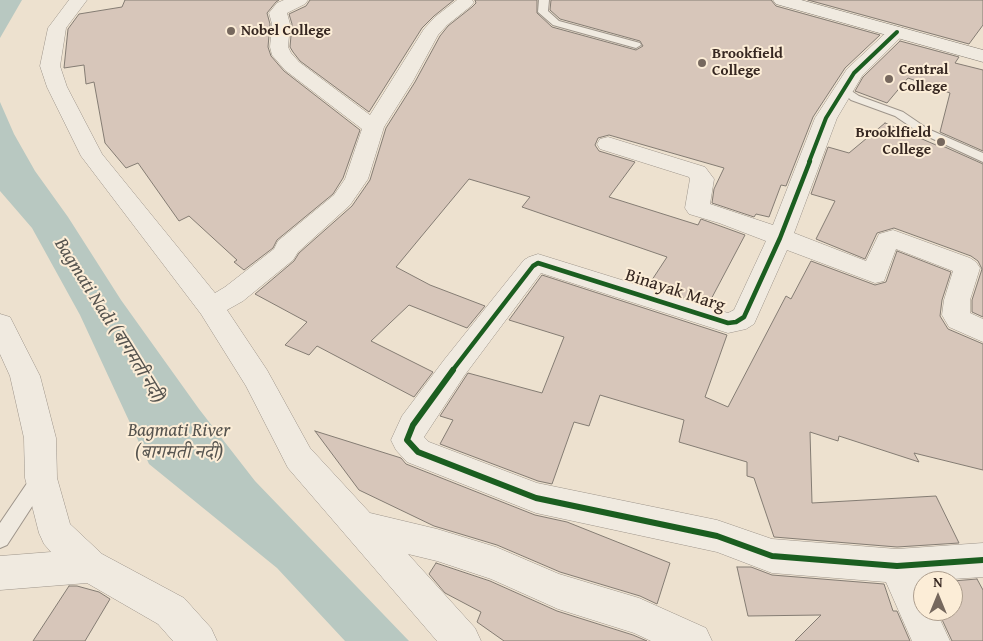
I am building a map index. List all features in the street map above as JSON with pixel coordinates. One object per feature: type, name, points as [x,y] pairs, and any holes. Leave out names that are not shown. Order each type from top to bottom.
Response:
[{"type":"street","points":[[78,0],[56,28],[50,66],[57,87],[92,156],[211,307],[257,378],[299,458],[462,641]]},
{"type":"street","points":[[300,0],[283,7],[278,13],[281,24],[279,47],[282,55],[292,66],[373,127]]},
{"type":"street","points":[[782,0],[983,56]]},
{"type":"street","points":[[211,307],[234,294],[284,254],[288,247],[342,200],[356,179],[373,127],[403,82],[430,33],[441,21],[466,2]]},
{"type":"street","name":"Binayak Marg","points":[[897,32],[854,73],[826,118],[780,238],[744,317],[736,322],[728,323],[538,263],[526,274],[413,425],[407,440],[418,452],[536,498],[717,536],[772,556],[897,566]]},
{"type":"street","points":[[608,144],[697,172],[702,179],[697,208],[728,217],[875,274],[881,254],[888,240],[893,239],[961,264],[967,268],[957,300],[956,315],[959,320],[983,331]]},
{"type":"street","points":[[0,324],[27,385],[40,438],[41,478],[56,533],[90,566],[171,611],[198,641]]},
{"type":"street","points":[[362,527],[437,545],[496,564],[558,591],[638,616],[693,641]]},
{"type":"street","points":[[931,641],[897,566],[983,560]]},
{"type":"street","points":[[0,573],[90,566]]},
{"type":"lane","points":[[544,0],[543,12],[556,23],[636,45]]},
{"type":"lane","points":[[844,89],[855,98],[899,114],[924,131],[983,158]]},
{"type":"lane","points":[[0,539],[41,478]]},
{"type":"water","points":[[0,0],[22,0],[0,38]]},
{"type":"water","name":"Bagmati River (बागमती नदी)","points":[[0,102],[14,134],[35,171],[68,217],[121,300],[199,409],[255,481],[409,641],[345,641],[277,568],[149,464],[80,315],[32,228],[0,191]]},
{"type":"building","points":[[125,0],[279,0],[267,13],[270,24],[268,47],[271,56],[284,71],[360,130],[343,178],[333,194],[277,240],[273,248],[244,270],[234,262],[237,260],[189,216],[179,221],[138,163],[126,168],[105,143],[94,82],[86,84],[84,65],[64,68],[68,29],[79,14],[122,7]]},
{"type":"building","points":[[310,0],[454,0],[422,28],[369,112],[300,61],[290,47],[292,24],[289,14],[306,6]]},
{"type":"building","points":[[475,0],[537,0],[537,13],[552,27],[636,50],[643,46],[640,41],[560,19],[550,10],[551,0],[771,0],[776,6],[880,35],[845,68],[813,117],[786,186],[781,185],[769,217],[756,214],[754,217],[712,203],[714,189],[724,168],[609,135],[598,138],[595,145],[599,151],[635,162],[609,197],[698,225],[701,219],[745,235],[708,305],[648,286],[667,257],[522,207],[530,197],[469,179],[396,267],[430,285],[485,306],[467,328],[409,305],[371,341],[433,372],[414,397],[317,346],[309,355],[285,345],[307,322],[255,294],[294,261],[299,253],[352,206],[370,180],[386,128],[415,82],[440,36],[448,26],[476,3]]},
{"type":"building","points":[[808,0],[983,0],[983,25],[969,44]]},
{"type":"building","points":[[900,41],[959,57],[955,63],[983,70],[983,151],[940,132],[950,93],[908,78],[887,103],[855,91],[863,77]]},
{"type":"building","points":[[885,123],[983,164],[983,317],[972,312],[972,300],[982,269],[978,261],[971,256],[894,228],[877,233],[865,259],[816,239],[835,201],[811,194],[828,147],[849,153]]},
{"type":"building","points":[[897,251],[951,272],[942,300],[940,316],[948,329],[983,344],[983,470],[914,453],[919,462],[839,436],[838,441],[810,432],[812,503],[936,496],[959,543],[897,547],[774,537],[754,478],[747,476],[747,462],[679,442],[684,420],[600,395],[589,426],[574,422],[552,484],[538,481],[440,444],[453,420],[440,416],[468,373],[542,393],[564,337],[509,320],[542,275],[727,335],[705,397],[728,407],[786,296],[791,299],[811,261],[875,285],[886,282]]},
{"type":"building","points":[[315,431],[401,458],[406,464],[535,515],[567,522],[670,563],[657,604],[640,596],[560,572],[497,545],[434,526],[359,490]]},
{"type":"building","points":[[436,563],[490,581],[557,611],[647,641],[504,641],[477,622],[481,612],[445,593],[429,574]]},
{"type":"building","points":[[737,567],[751,567],[772,575],[884,584],[893,611],[897,611],[910,641],[795,641],[821,615],[748,616]]},
{"type":"building","points":[[977,579],[983,590],[983,641],[952,641],[943,621],[963,621],[963,580]]},
{"type":"building","points":[[69,586],[77,586],[99,592],[110,599],[85,641],[33,641]]},
{"type":"cycle path","points":[[897,32],[854,73],[826,118],[780,238],[744,317],[736,322],[728,323],[538,263],[533,266],[454,368],[413,425],[407,440],[418,452],[536,498],[717,536],[772,556],[897,566],[983,560]]},
{"type":"place","name":"Nobel College","points":[[231,31]]},
{"type":"place","name":"Brookfield College","points":[[702,63]]},
{"type":"place","name":"Central College","points":[[889,79]]},
{"type":"place","name":"Brooklfield College","points":[[941,142]]},
{"type":"water label","name":"Bagmati Nadi (बागमती नदी)","points":[[109,321]]}]
